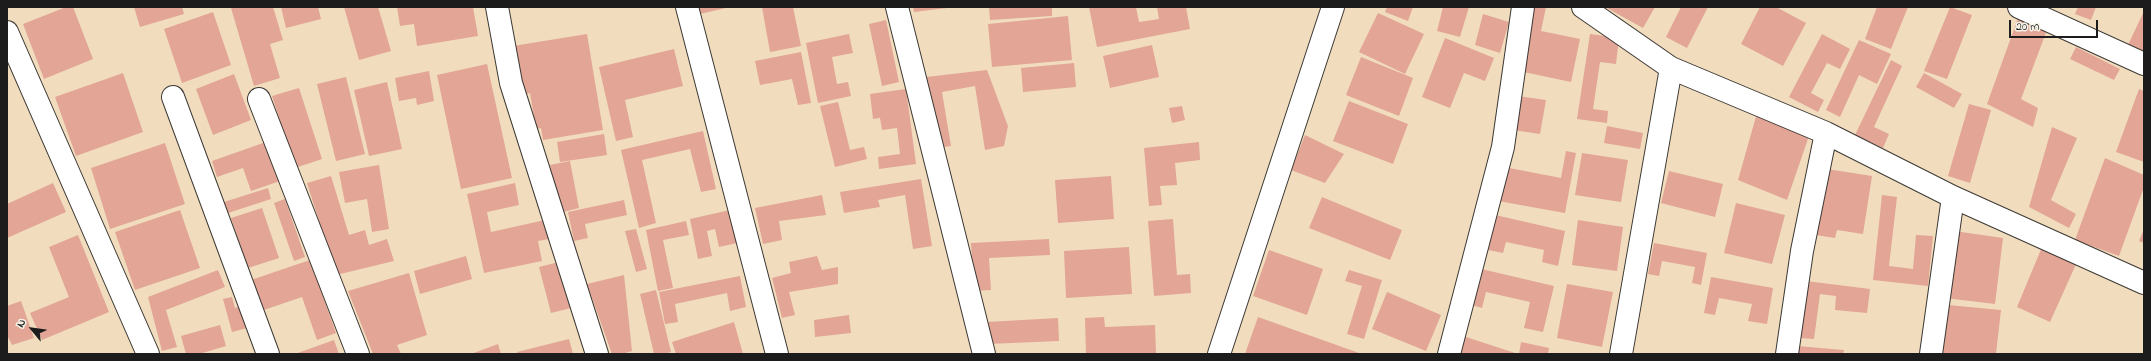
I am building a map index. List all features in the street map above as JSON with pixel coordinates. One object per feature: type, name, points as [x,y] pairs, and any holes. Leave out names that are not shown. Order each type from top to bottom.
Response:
[{"type":"street","points":[[497,7],[511,83],[598,354]]},
{"type":"street","points":[[687,7],[777,354]]},
{"type":"street","points":[[897,7],[984,354]]},
{"type":"street","points":[[1219,354],[1333,7]]},
{"type":"street","points":[[1448,354],[1503,147],[1523,7]]},
{"type":"street","points":[[1583,7],[1671,68],[1826,133],[1952,197],[2144,283]]},
{"type":"street","points":[[2019,7],[2144,64]]},
{"type":"street","points":[[7,32],[148,354]]},
{"type":"street","points":[[1621,354],[1671,68]]},
{"type":"street","points":[[173,97],[268,354]]},
{"type":"street","points":[[259,99],[358,354]]},
{"type":"street","points":[[1787,354],[1802,251],[1826,133]]},
{"type":"street","points":[[1931,354],[1952,197]]},
{"type":"building","points":[[66,7],[73,7],[93,59],[44,79],[23,24]]},
{"type":"building","points":[[134,7],[182,7],[184,14],[140,27]]},
{"type":"building","points":[[273,7],[283,40],[270,44],[280,78],[254,86],[231,8]]},
{"type":"building","points":[[281,7],[318,7],[321,19],[286,28]]},
{"type":"building","points":[[344,7],[378,7],[391,51],[359,60]]},
{"type":"building","points":[[397,7],[473,7],[478,36],[417,46],[414,24],[400,26]]},
{"type":"building","points":[[698,7],[726,7],[726,8],[700,14]]},
{"type":"building","points":[[762,7],[793,7],[801,46],[770,52]]},
{"type":"building","points":[[913,7],[947,7],[947,8],[914,12]]},
{"type":"building","points":[[989,7],[1052,7],[1052,16],[990,20]]},
{"type":"building","points":[[1089,7],[1136,7],[1139,22],[1159,19],[1157,7],[1186,7],[1190,29],[1097,47]]},
{"type":"building","points":[[1387,7],[1413,7],[1408,21],[1385,12]]},
{"type":"building","points":[[1443,7],[1469,7],[1460,37],[1437,31]]},
{"type":"building","points":[[1533,7],[1546,7],[1541,31],[1580,39],[1571,82],[1519,71]]},
{"type":"building","points":[[1605,7],[1655,7],[1643,28]]},
{"type":"building","points":[[1681,7],[1708,7],[1687,48],[1666,37]]},
{"type":"building","points":[[1760,7],[1776,7],[1806,23],[1783,66],[1741,44]]},
{"type":"building","points":[[1877,7],[1908,7],[1891,49],[1865,39]]},
{"type":"building","points":[[1950,7],[1972,15],[1947,79],[1924,71]]},
{"type":"building","points":[[2078,7],[2096,7],[2091,20],[2075,14]]},
{"type":"building","points":[[2144,11],[2144,52],[2128,45]]},
{"type":"building","points":[[213,12],[231,65],[182,83],[164,29]]},
{"type":"building","points":[[1378,13],[1424,34],[1405,74],[1359,52]]},
{"type":"building","points":[[1483,14],[1509,22],[1500,53],[1475,45]]},
{"type":"building","points":[[1068,16],[1072,60],[992,67],[988,24]]},
{"type":"building","points":[[2018,18],[2047,30],[2021,99],[2038,108],[2033,127],[1987,104]]},
{"type":"building","points":[[886,20],[899,82],[882,86],[869,24]]},
{"type":"building","points":[[587,34],[603,130],[543,140],[541,128],[536,129],[530,93],[522,95],[513,46]]},
{"type":"building","points":[[849,34],[853,53],[832,57],[837,84],[848,82],[851,96],[818,103],[806,43]]},
{"type":"building","points":[[1590,34],[1619,38],[1616,64],[1600,62],[1593,109],[1608,111],[1607,123],[1577,119]]},
{"type":"building","points":[[1822,34],[1850,49],[1840,69],[1827,63],[1811,93],[1824,100],[1818,112],[1789,97]]},
{"type":"building","points":[[1445,38],[1494,58],[1485,81],[1464,73],[1450,108],[1422,97]]},
{"type":"building","points":[[1859,40],[1891,54],[1877,84],[1859,75],[1840,117],[1826,110]]},
{"type":"building","points":[[1152,45],[1159,77],[1110,88],[1103,56]]},
{"type":"building","points":[[2076,47],[2120,69],[2114,80],[2070,59]]},
{"type":"building","points":[[674,49],[683,86],[625,100],[633,137],[616,141],[599,67]]},
{"type":"building","points":[[801,52],[811,103],[798,105],[792,79],[760,85],[755,61]]},
{"type":"building","points":[[1361,57],[1413,78],[1399,116],[1346,95]]},
{"type":"building","points":[[1891,60],[1902,66],[1874,127],[1889,134],[1883,148],[1855,135]]},
{"type":"building","points":[[1074,63],[1076,87],[1023,92],[1021,68]]},
{"type":"building","points":[[487,64],[512,178],[461,189],[437,75]]},
{"type":"building","points":[[987,70],[1008,126],[1004,146],[985,150],[975,86],[942,92],[951,146],[936,148],[926,77]]},
{"type":"building","points":[[429,71],[434,101],[417,105],[416,98],[399,101],[395,78]]},
{"type":"building","points":[[123,73],[143,132],[76,156],[55,97]]},
{"type":"building","points":[[1924,73],[1962,94],[1954,108],[1916,87]]},
{"type":"building","points":[[234,74],[251,120],[213,135],[196,89]]},
{"type":"building","points":[[346,77],[365,154],[336,161],[317,84]]},
{"type":"building","points":[[387,82],[402,149],[369,156],[354,90]]},
{"type":"building","points":[[299,88],[322,159],[295,168],[272,96]]},
{"type":"building","points":[[906,89],[916,164],[879,169],[878,157],[900,154],[897,128],[882,130],[880,118],[873,119],[870,94]]},
{"type":"building","points":[[2139,89],[2144,91],[2144,162],[2116,152]]},
{"type":"building","points":[[1518,96],[1546,100],[1540,134],[1513,130]]},
{"type":"building","points":[[1349,101],[1408,124],[1393,164],[1333,141]]},
{"type":"building","points":[[838,102],[850,150],[864,147],[867,159],[835,167],[820,106]]},
{"type":"building","points":[[1969,104],[1991,110],[1970,183],[1948,176]]},
{"type":"building","points":[[1182,106],[1185,120],[1172,123],[1169,108]]},
{"type":"building","points":[[1757,113],[1810,133],[1787,200],[1738,180]]},
{"type":"building","points":[[1607,126],[1643,133],[1640,149],[1604,143]]},
{"type":"building","points":[[2052,127],[2077,138],[2051,200],[2076,214],[2069,228],[2029,207]]},
{"type":"building","points":[[703,131],[716,189],[701,192],[690,149],[642,160],[656,223],[639,228],[621,150]]},
{"type":"building","points":[[604,134],[607,155],[560,162],[557,142]]},
{"type":"building","points":[[1305,135],[1344,154],[1325,183],[1291,170]]},
{"type":"building","points":[[266,142],[280,181],[251,191],[243,168],[217,177],[212,161]]},
{"type":"building","points":[[1199,142],[1200,160],[1175,163],[1177,185],[1160,186],[1162,205],[1149,206],[1144,148]]},
{"type":"building","points":[[165,143],[185,204],[110,229],[91,168]]},
{"type":"building","points":[[1566,151],[1576,153],[1565,213],[1498,201],[1504,167],[1561,178]]},
{"type":"building","points":[[1582,153],[1628,160],[1621,202],[1575,195]]},
{"type":"building","points":[[2105,158],[2144,175],[2144,187],[2119,256],[2075,240]]},
{"type":"building","points":[[570,161],[579,208],[559,213],[550,165]]},
{"type":"building","points":[[379,165],[389,229],[372,232],[367,199],[345,203],[339,172]]},
{"type":"building","points":[[1827,169],[1872,176],[1863,234],[1837,230],[1835,238],[1816,235]]},
{"type":"building","points":[[1669,171],[1723,184],[1715,217],[1661,203]]},
{"type":"building","points":[[331,176],[349,235],[365,230],[369,245],[387,239],[394,261],[336,275],[307,183]]},
{"type":"building","points":[[1111,176],[1114,219],[1058,223],[1055,180]]},
{"type":"building","points":[[921,179],[932,246],[913,249],[905,195],[878,200],[880,207],[844,213],[840,192]]},
{"type":"building","points":[[53,183],[66,212],[7,238],[7,204]]},
{"type":"building","points":[[515,183],[519,205],[487,212],[491,232],[545,220],[549,239],[538,241],[542,261],[484,273],[467,194]]},
{"type":"building","points":[[268,188],[271,199],[228,213],[224,202]]},
{"type":"building","points":[[822,195],[826,215],[779,221],[782,240],[763,244],[755,208]]},
{"type":"building","points":[[1882,195],[1897,197],[1889,266],[1913,269],[1916,235],[1933,236],[1928,286],[1873,280]]},
{"type":"building","points":[[1322,197],[1402,230],[1390,260],[1309,228]]},
{"type":"building","points":[[285,199],[305,257],[294,261],[274,203]]},
{"type":"building","points":[[624,200],[627,215],[585,224],[588,238],[574,241],[568,212]]},
{"type":"building","points":[[1736,203],[1785,215],[1772,264],[1724,253]]},
{"type":"building","points":[[262,208],[279,258],[248,268],[231,218]]},
{"type":"building","points":[[180,210],[200,268],[135,290],[115,232]]},
{"type":"building","points":[[730,210],[737,243],[719,247],[715,229],[707,231],[712,256],[698,259],[690,219]]},
{"type":"building","points":[[1491,214],[1565,231],[1558,266],[1542,262],[1544,250],[1506,242],[1503,253],[1483,249]]},
{"type":"building","points":[[1173,219],[1177,275],[1190,274],[1191,293],[1154,296],[1148,221]]},
{"type":"building","points":[[1578,220],[1623,227],[1617,271],[1572,265]]},
{"type":"building","points":[[686,221],[689,235],[663,240],[673,288],[658,291],[646,230]]},
{"type":"building","points":[[636,229],[647,269],[636,272],[625,231]]},
{"type":"building","points":[[2144,229],[2144,243],[2139,241]]},
{"type":"building","points":[[1954,231],[2003,238],[1995,304],[1945,298]]},
{"type":"building","points":[[78,235],[109,312],[42,340],[30,313],[69,297],[49,247]]},
{"type":"building","points":[[1049,239],[1050,255],[989,258],[991,290],[974,291],[971,243]]},
{"type":"building","points":[[1654,243],[1707,253],[1701,285],[1692,283],[1695,267],[1662,261],[1659,276],[1648,274]]},
{"type":"building","points":[[1129,247],[1132,294],[1066,298],[1064,251]]},
{"type":"building","points":[[2042,247],[2077,262],[2050,322],[2017,307]]},
{"type":"building","points":[[1269,250],[1323,269],[1307,315],[1253,296]]},
{"type":"building","points":[[466,256],[472,279],[420,294],[414,271]]},
{"type":"building","points":[[817,256],[822,270],[838,267],[838,284],[789,292],[795,315],[782,318],[772,278],[791,273],[789,262]]},
{"type":"building","points":[[310,260],[336,333],[317,340],[302,297],[258,312],[248,281]]},
{"type":"building","points":[[559,262],[571,308],[551,313],[539,267]]},
{"type":"building","points":[[1477,268],[1554,286],[1543,332],[1524,328],[1530,302],[1486,292],[1482,308],[1468,304]]},
{"type":"building","points":[[218,270],[225,287],[166,310],[177,347],[162,351],[148,297]]},
{"type":"building","points":[[1349,270],[1382,280],[1364,339],[1347,334],[1362,286],[1345,281]]},
{"type":"building","points":[[409,273],[427,335],[397,345],[401,354],[373,354],[348,291]]},
{"type":"building","points":[[624,275],[632,351],[622,354],[612,354],[587,284]]},
{"type":"building","points":[[740,276],[746,307],[730,311],[727,293],[675,304],[678,322],[665,324],[659,292]]},
{"type":"building","points":[[1711,277],[1773,288],[1767,324],[1748,321],[1752,304],[1719,298],[1715,315],[1704,313]]},
{"type":"building","points":[[1806,281],[1870,289],[1867,313],[1835,310],[1836,296],[1820,294],[1814,339],[1799,338]]},
{"type":"building","points":[[1567,284],[1613,292],[1602,347],[1557,338]]},
{"type":"building","points":[[656,290],[671,352],[664,354],[654,354],[640,294]]},
{"type":"building","points":[[1387,292],[1441,315],[1426,351],[1372,329]]},
{"type":"building","points":[[232,297],[235,308],[245,305],[251,327],[232,332],[223,299]]},
{"type":"building","points":[[21,301],[34,338],[12,345],[7,335],[7,306]]},
{"type":"building","points":[[1948,305],[2001,310],[1996,354],[1943,354]]},
{"type":"building","points":[[849,315],[851,333],[815,337],[814,320]]},
{"type":"building","points":[[1104,317],[1105,327],[1155,325],[1156,354],[1086,354],[1085,318]]},
{"type":"building","points":[[1258,317],[1359,353],[1245,354]]},
{"type":"building","points":[[1058,318],[1059,341],[988,344],[987,322]]},
{"type":"building","points":[[734,322],[743,354],[676,354],[672,342]]},
{"type":"building","points":[[220,325],[226,346],[199,354],[186,354],[181,336]]},
{"type":"building","points":[[1463,336],[1515,353],[1515,354],[1457,354]]},
{"type":"building","points":[[569,339],[573,354],[518,354],[517,352]]},
{"type":"building","points":[[334,340],[339,354],[295,354]]},
{"type":"building","points":[[1521,342],[1549,348],[1548,354],[1519,354]]},
{"type":"building","points":[[498,344],[501,354],[471,354]]},
{"type":"building","points":[[1797,346],[1844,350],[1843,354],[1796,354]]}]
